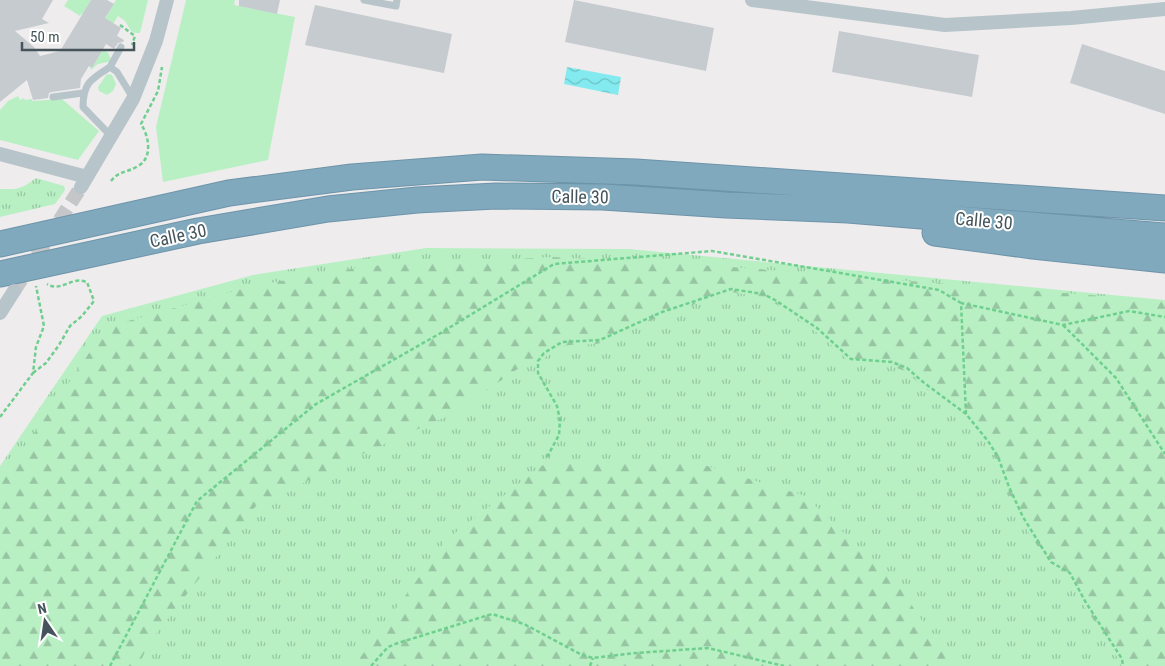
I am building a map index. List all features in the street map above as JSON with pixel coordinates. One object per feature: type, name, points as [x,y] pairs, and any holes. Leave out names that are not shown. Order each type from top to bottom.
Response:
[{"type":"highway","name":"Calle 30","points":[[0,244],[229,194],[352,176],[482,167],[636,172],[1165,208]]},
{"type":"highway","name":"Calle 30","points":[[5,281],[24,269],[198,231],[328,209],[417,200],[496,196],[603,197],[726,206],[848,210],[1165,236]]},
{"type":"highway","points":[[726,206],[1033,246],[1165,260]]},
{"type":"street","points":[[0,154],[84,182],[133,99],[156,41],[167,0]]},
{"type":"street","points":[[752,0],[797,3],[945,25],[1070,18],[1164,10]]},
{"type":"street","points":[[0,313],[5,281]]},
{"type":"lane","points":[[364,0],[396,6],[397,0]]},
{"type":"lane","points":[[111,136],[82,107],[83,93],[91,78],[110,67],[121,47]]},
{"type":"lane","points":[[110,67],[117,72],[133,99]]},
{"type":"lane","points":[[54,97],[83,93]]},
{"type":"path","points":[[111,180],[116,174],[141,165],[146,157],[149,144],[141,124],[158,91],[164,59]]},
{"type":"path","points":[[110,666],[197,501],[316,404],[439,334],[554,264],[712,251],[939,290],[961,302],[1062,325],[1129,312],[1165,317]]},
{"type":"path","points":[[0,417],[33,373],[46,363],[60,345],[70,326],[82,316],[94,301],[87,282],[76,280],[53,288],[36,282],[44,326],[36,346],[33,373]]},
{"type":"path","points":[[547,457],[559,435],[560,420],[557,406],[538,373],[538,362],[544,353],[562,342],[600,340],[662,312],[731,289],[763,294],[817,328],[851,359],[892,362],[907,368],[966,414],[998,456],[1009,487],[1023,517],[1041,546],[1051,562],[1070,573],[1085,601],[1122,659],[1123,666]]},
{"type":"path","points":[[961,302],[966,414]]},
{"type":"path","points":[[1062,325],[1116,378],[1165,454]]},
{"type":"path","points":[[371,666],[388,647],[492,614],[524,624],[582,655],[593,658],[708,648],[784,666]]},
{"type":"path","points":[[590,666],[593,658]]},
{"type":"green space","points":[[68,0],[91,0],[80,16],[64,6]]},
{"type":"green space","points":[[116,0],[148,0],[140,33],[132,31],[125,21],[118,16],[110,29],[102,24]]},
{"type":"green space","points":[[186,0],[235,0],[234,5],[295,17],[268,160],[163,182],[156,127]]},
{"type":"green space","points":[[103,49],[108,53],[112,61],[98,64],[91,70],[90,67],[92,68]]},
{"type":"green space","points":[[107,74],[112,75],[116,84],[113,91],[107,95],[99,91],[98,87]]},
{"type":"green space","points":[[18,96],[20,100],[24,98],[25,100],[32,99],[32,101],[62,99],[99,131],[78,160],[0,140],[0,110],[8,101]]},
{"type":"green space","points":[[36,178],[64,186],[65,190],[55,204],[0,217],[0,189],[19,188]]},
{"type":"green space","points":[[426,248],[629,249],[1165,300],[1165,666],[0,666],[0,466],[102,316],[253,275]]},
{"type":"green space","points":[[553,257],[731,267],[1165,301],[1165,666],[1120,666],[1119,660],[1067,575],[1049,564],[1020,519],[995,458],[986,443],[963,416],[905,371],[891,366],[850,362],[814,330],[773,302],[762,297],[731,292],[663,315],[601,343],[568,345],[554,350],[541,363],[522,366],[452,414],[373,449],[256,506],[151,640],[138,666],[0,666],[0,483],[107,327],[252,286],[368,266]]},
{"type":"green space","points":[[551,459],[704,465],[805,496],[897,583],[952,666],[354,666],[446,540]]},
{"type":"water","points":[[567,67],[621,77],[618,95],[564,84]]},
{"type":"building","points":[[0,0],[53,0],[42,19],[49,23],[15,31],[34,47],[40,56],[60,51],[91,0],[107,0],[114,4],[105,18],[121,28],[117,36],[124,40],[118,43],[114,49],[106,44],[92,68],[89,66],[81,79],[80,88],[52,92],[49,93],[48,98],[33,100],[27,80],[0,102]]},
{"type":"building","points":[[239,0],[280,0],[277,14],[239,6]]},
{"type":"building","points":[[574,0],[714,28],[706,71],[565,42]]},
{"type":"building","points":[[315,5],[452,34],[444,73],[305,45]]},
{"type":"building","points":[[839,31],[979,55],[972,97],[832,72]]},
{"type":"building","points":[[1082,44],[1165,71],[1165,114],[1070,83]]},
{"type":"tunnel","points":[[14,291],[81,187]]}]
